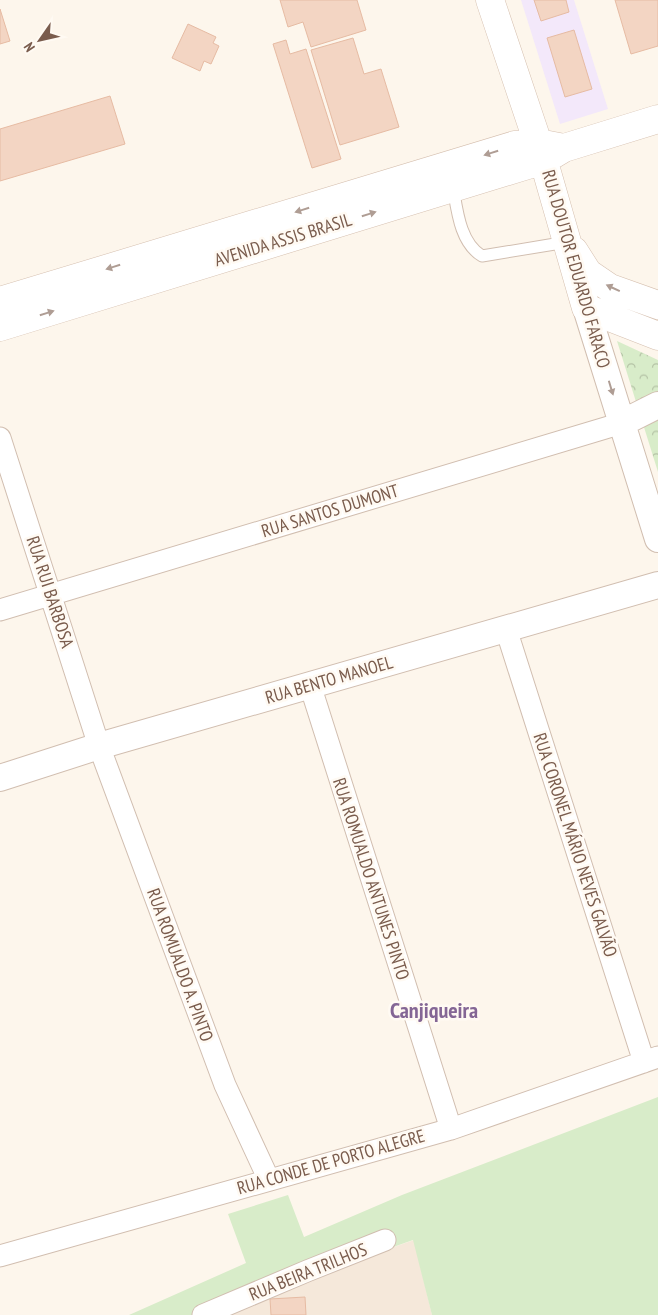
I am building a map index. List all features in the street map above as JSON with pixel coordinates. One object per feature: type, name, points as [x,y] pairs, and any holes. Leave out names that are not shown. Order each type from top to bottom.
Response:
[{"type":"main road","name":"RUA DOUTOR EDUARDO FARACO","points":[[490,0],[549,150],[568,242],[586,308]]},
{"type":"main road","name":"AVENIDA ASSIS BRASIL","points":[[398,193],[453,187],[549,150],[658,118]]},
{"type":"main road","name":"AVENIDA ASSIS BRASIL","points":[[0,301],[148,269],[398,193],[515,145],[549,150]]},
{"type":"main road","points":[[568,242],[588,273],[610,288],[658,305]]},
{"type":"main road","name":"AVENIDA ASSIS BRASIL","points":[[0,328],[148,269]]},
{"type":"main road","points":[[586,308],[658,336]]},
{"type":"street","name":"RUA DOUTOR EDUARDO FARACO","points":[[586,308],[658,538]]},
{"type":"street","name":"RUA SANTOS DUMONT","points":[[0,610],[622,423],[658,405]]},
{"type":"street","name":"RUA RUI BARBOSA","points":[[0,438],[99,746]]},
{"type":"street","name":"RUA BENTO MANOEL","points":[[0,778],[99,746],[658,585]]},
{"type":"street","name":"RUA CORONEL MÁRIO NEVES GALVÃO","points":[[506,629],[651,1059]]},
{"type":"street","name":"RUA ROMUALDO ANTUNES PINTO","points":[[310,685],[451,1129]]},
{"type":"street","name":"RUA ROMUALDO A. PINTO","points":[[99,746],[225,1085],[268,1180]]},
{"type":"street","name":"RUA CONDE DE PORTO ALEGRE","points":[[0,1256],[451,1129],[651,1059]]},
{"type":"street","name":"RUA BEIRA TRILHOS","points":[[203,1315],[307,1270],[385,1240]]},
{"type":"lane","points":[[453,187],[456,208],[464,235],[475,252],[482,256],[568,242]]},
{"type":"shaded area","points":[[521,0],[574,0],[608,109],[560,124]]},
{"type":"shaded area","points":[[414,1240],[432,1315],[227,1315],[340,1266]]},
{"type":"green space","points":[[617,341],[658,360],[658,472]]},
{"type":"green space","points":[[658,1097],[658,1315],[432,1315],[413,1240],[340,1266],[227,1315],[129,1315],[246,1263],[228,1214],[288,1195],[304,1237],[402,1195]]},
{"type":"building","points":[[280,0],[357,0],[366,30],[311,47],[303,22],[288,27]]},
{"type":"building","points":[[534,0],[566,0],[569,12],[541,21]]},
{"type":"building","points":[[615,0],[658,0],[658,46],[631,54]]},
{"type":"building","points":[[0,9],[10,41],[0,44]]},
{"type":"building","points":[[188,24],[216,37],[213,43],[219,46],[211,64],[204,61],[200,71],[172,58]]},
{"type":"building","points":[[574,30],[592,89],[565,97],[547,38]]},
{"type":"building","points":[[353,38],[364,74],[381,69],[399,127],[340,145],[311,50]]},
{"type":"building","points":[[286,40],[290,54],[306,49],[341,159],[312,168],[273,44]]},
{"type":"building","points":[[110,96],[125,144],[0,181],[0,129]]},
{"type":"building","points":[[305,1297],[306,1315],[271,1315],[270,1299]]},
{"type":"district","name":"Canjiqueira","points":[[434,1010]]}]
